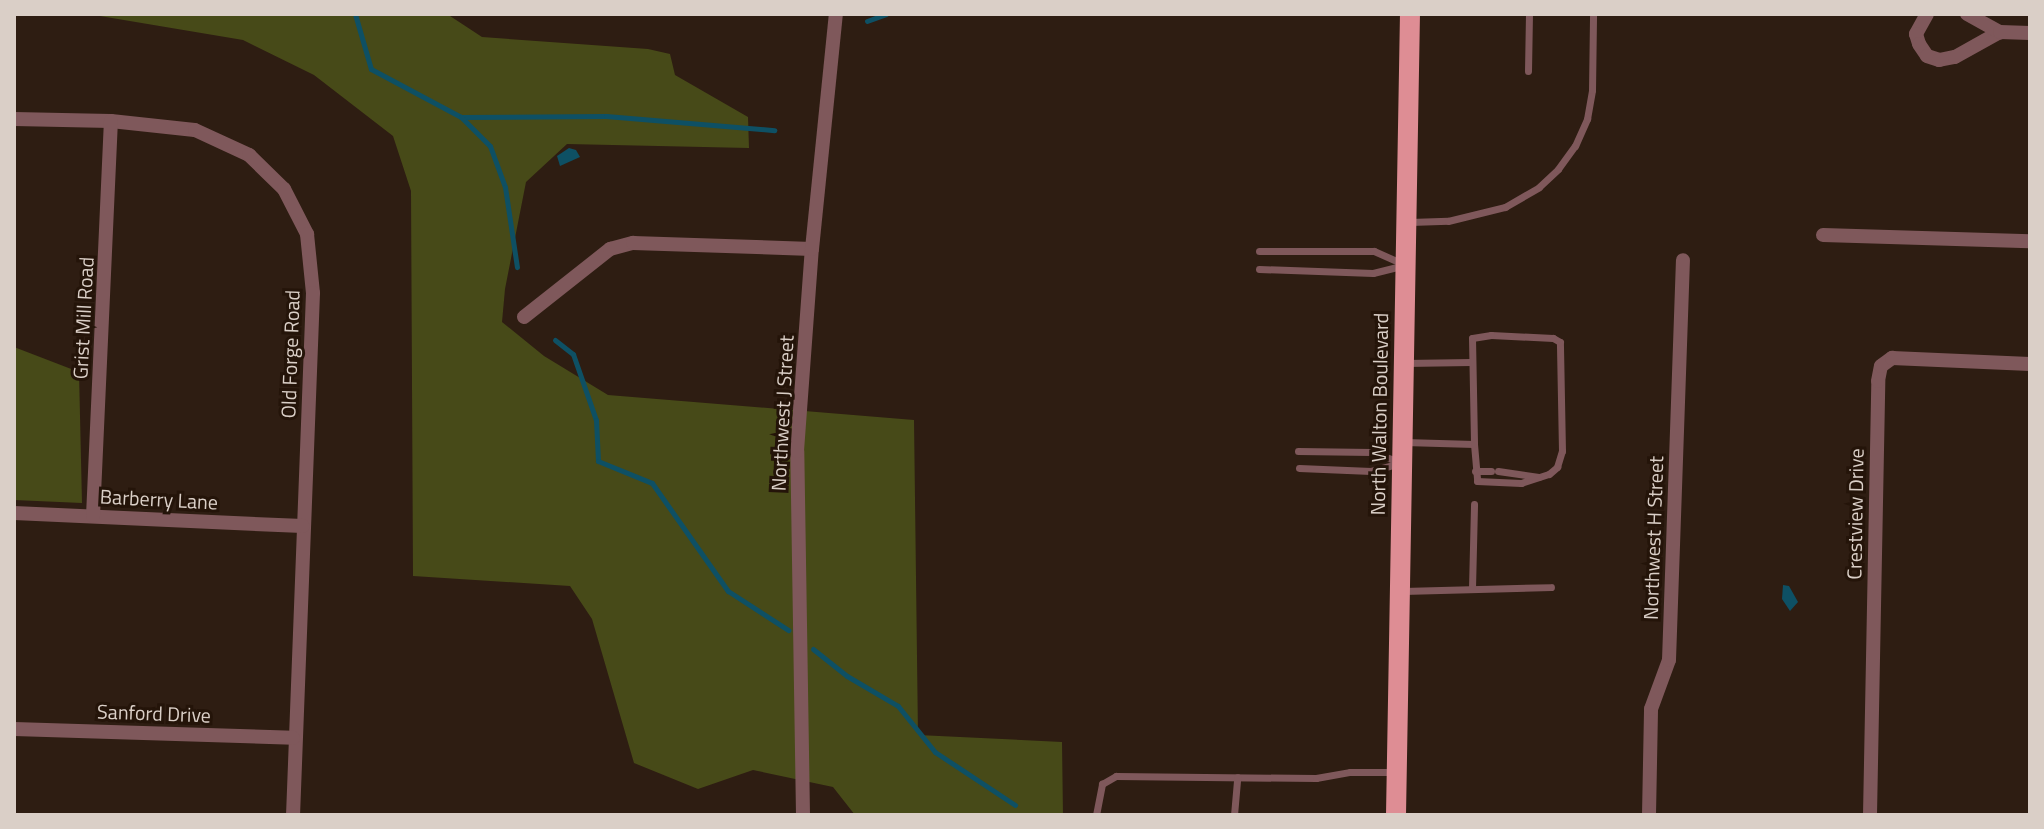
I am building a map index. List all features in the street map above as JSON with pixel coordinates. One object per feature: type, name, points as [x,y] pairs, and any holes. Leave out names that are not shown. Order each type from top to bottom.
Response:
[{"type":"main road","name":"North Walton Boulevard","points":[[1396,815],[1410,14]]},
{"type":"street","name":"Northwest J Street","points":[[803,815],[797,451],[812,249],[836,14]]},
{"type":"street","points":[[1927,14],[1916,34],[1927,56],[1939,60],[1955,57],[2000,32]]},
{"type":"street","points":[[1967,14],[2000,32],[2030,33]]},
{"type":"street","name":"Old Forge Road","points":[[14,119],[111,121],[195,130],[249,155],[284,189],[307,234],[313,293],[293,738],[293,815]]},
{"type":"street","name":"Grist Mill Road","points":[[93,516],[111,121]]},
{"type":"street","points":[[1823,235],[2030,241]]},
{"type":"street","points":[[524,317],[610,249],[633,243],[812,249]]},
{"type":"street","name":"Northwest H Street","points":[[1649,815],[1651,709],[1669,660],[1683,260]]},
{"type":"street","name":"Crestview Drive","points":[[1870,815],[1878,381],[1881,366],[1892,358],[2030,364]]},
{"type":"street","name":"Barberry Lane","points":[[14,513],[303,526]]},
{"type":"street","name":"Sanford Drive","points":[[14,729],[293,738]]},
{"type":"lane","points":[[1528,71],[1529,14]]},
{"type":"lane","points":[[1407,222],[1448,221],[1490,212],[1524,197],[1558,169],[1575,146],[1587,119],[1592,90],[1593,14]]},
{"type":"lane","points":[[1259,251],[1374,251],[1405,265]]},
{"type":"lane","points":[[1259,269],[1373,273],[1405,265]]},
{"type":"lane","points":[[1491,335],[1553,338],[1560,342],[1562,451],[1557,467],[1521,483],[1477,481],[1471,362],[1472,338],[1491,335]]},
{"type":"lane","points":[[1403,363],[1471,362]]},
{"type":"lane","points":[[1298,451],[1402,452],[1474,444]]},
{"type":"lane","points":[[1299,468],[1371,471],[1402,452]]},
{"type":"lane","points":[[1475,471],[1539,477]]},
{"type":"lane","points":[[1472,588],[1474,504]]},
{"type":"lane","points":[[1401,592],[1551,587]]},
{"type":"lane","points":[[1096,815],[1102,784],[1108,777],[1316,778],[1350,772],[1397,772]]},
{"type":"lane","points":[[1234,815],[1237,777]]},
{"type":"green space","points":[[88,14],[447,14],[482,37],[648,49],[670,54],[675,75],[748,117],[749,148],[567,144],[526,182],[505,289],[502,322],[544,356],[608,395],[914,420],[918,735],[1062,742],[1063,815],[855,815],[833,787],[753,770],[698,789],[634,763],[592,619],[570,586],[413,576],[411,191],[393,136],[314,75],[243,40]]},
{"type":"green space","points":[[14,347],[79,372],[82,503],[14,500]]},
{"type":"water","points":[[569,148],[576,150],[580,157],[560,166],[557,156]]},
{"type":"water","points":[[1783,585],[1789,586],[1798,602],[1790,611],[1782,599]]},
{"type":"waterway","points":[[355,14],[371,69],[461,117],[606,116],[774,130]]},
{"type":"waterway","points":[[867,21],[886,14]]},
{"type":"waterway","points":[[461,117],[490,146],[505,187],[517,267]]},
{"type":"waterway","points":[[555,340],[573,354],[596,420],[598,461],[652,483],[728,591],[788,630]]},
{"type":"waterway","points":[[813,649],[847,676],[898,706],[935,752],[1015,805]]}]
